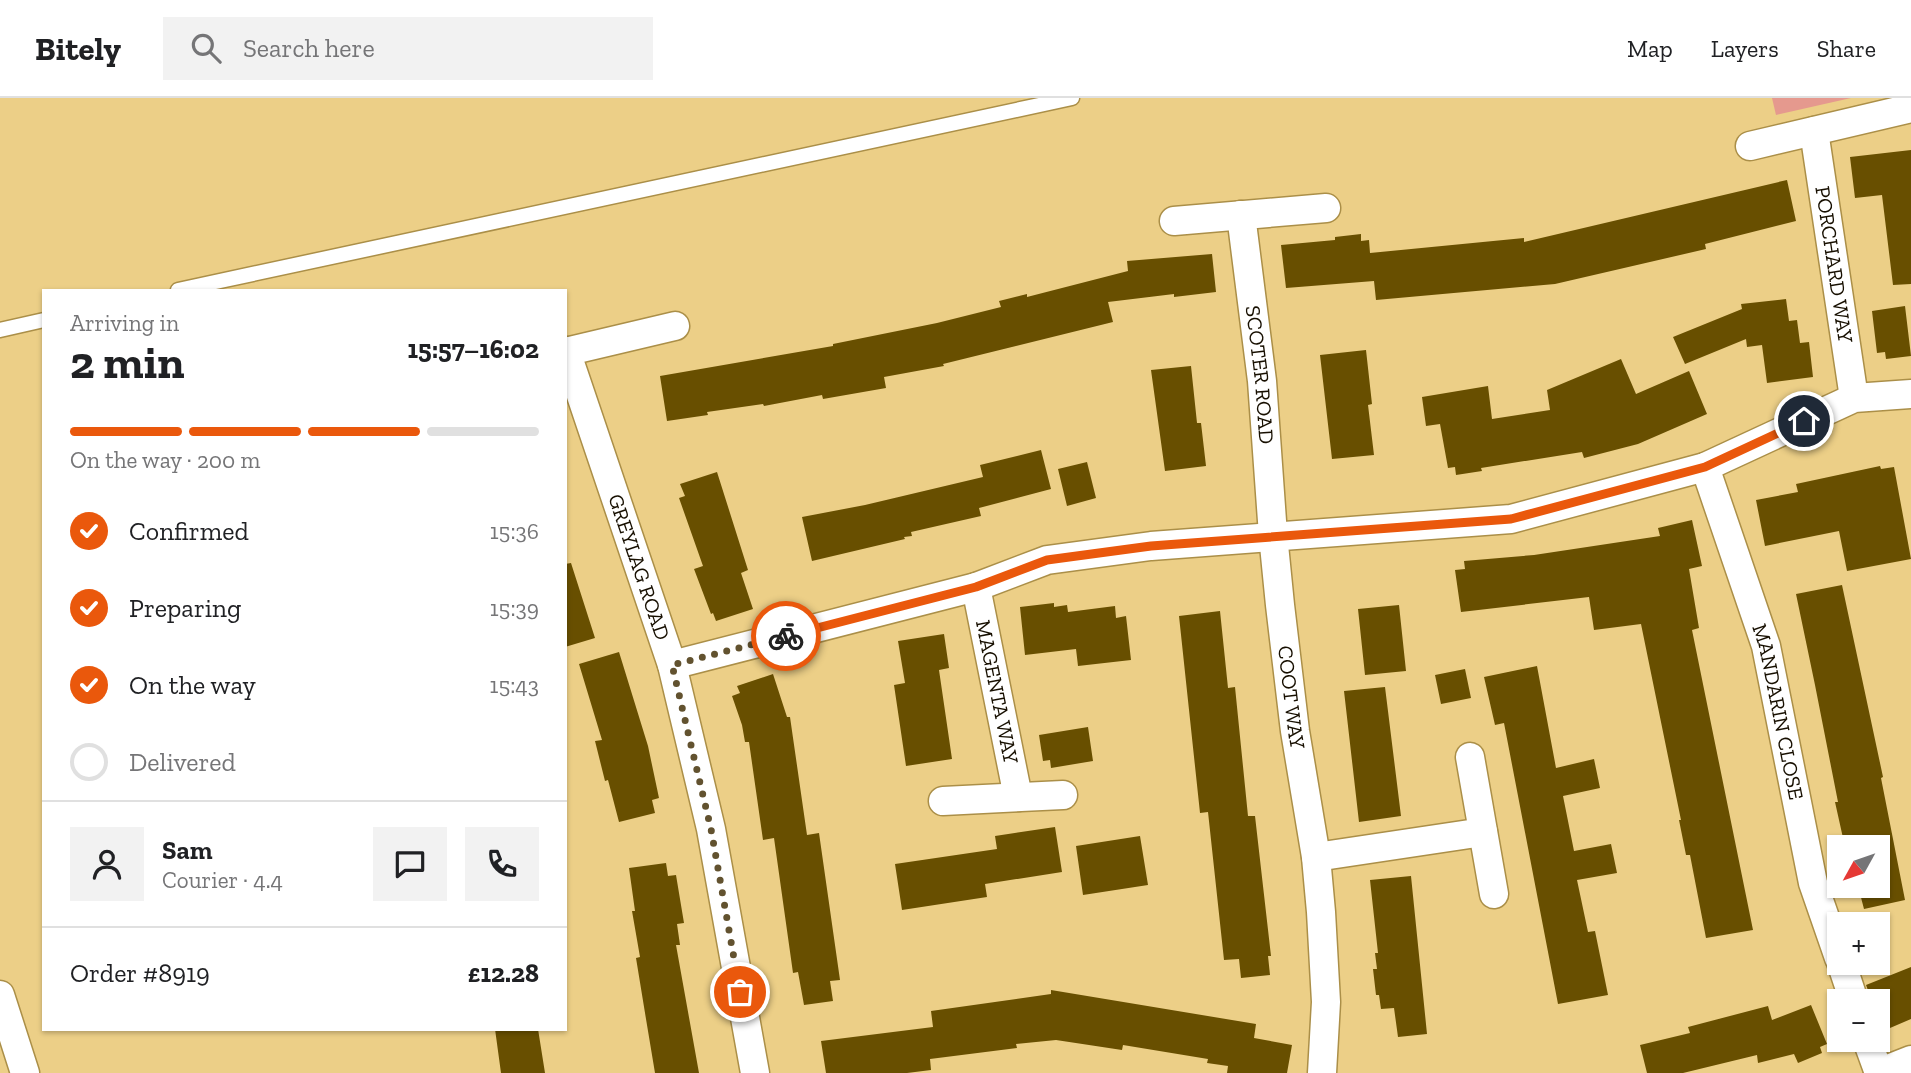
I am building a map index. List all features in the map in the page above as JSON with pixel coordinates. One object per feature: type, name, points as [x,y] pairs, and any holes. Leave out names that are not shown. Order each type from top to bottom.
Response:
[{"type":"street","points":[[1750,146],[1911,108]]},
{"type":"street","name":"PORCHARD WAY","points":[[1814,131],[1854,398]]},
{"type":"street","points":[[1174,221],[1326,208]]},
{"type":"street","name":"SCOTER ROAD","points":[[1241,215],[1262,381],[1273,535]]},
{"type":"street","name":"GREYLAG ROAD","points":[[567,351],[676,326]]},
{"type":"street","name":"GREYLAG ROAD","points":[[567,354],[672,665],[711,829],[755,1073]]},
{"type":"street","points":[[672,665],[976,587],[1047,560],[1151,546],[1273,535],[1511,519],[1705,467],[1854,398],[1911,394]]},
{"type":"street","name":"MANDARIN CLOSE","points":[[1705,467],[1766,646],[1813,883],[1827,923]]},
{"type":"street","name":"COOT WAY","points":[[1273,535],[1295,731],[1316,857],[1326,1002],[1322,1073]]},
{"type":"street","name":"MAGENTA WAY","points":[[976,587],[1018,797]]},
{"type":"street","points":[[1470,757],[1494,894]]},
{"type":"street","name":"MAGENTA WAY","points":[[943,801],[1063,795]]},
{"type":"street","points":[[1316,857],[1483,832]]},
{"type":"street","points":[[0,995],[25,1073]]},
{"type":"street","points":[[1871,1052],[1878,1073],[1911,1060]]},
{"type":"lane","points":[[183,289],[1072,98]]},
{"type":"lane","points":[[0,330],[42,320]]},
{"type":"shaded area","points":[[1772,98],[1851,98],[1776,115]]},
{"type":"building","points":[[1911,150],[1911,284],[1893,285],[1882,195],[1855,198],[1850,157]]},
{"type":"building","points":[[1787,180],[1796,221],[1705,244],[1706,249],[1555,284],[1376,300],[1374,281],[1286,288],[1281,245],[1335,240],[1335,237],[1361,234],[1361,241],[1369,240],[1370,253],[1524,238],[1524,242]]},
{"type":"building","points":[[1212,254],[1216,292],[1108,302],[1113,322],[943,364],[944,366],[884,377],[886,388],[823,399],[822,395],[764,406],[707,412],[708,415],[667,421],[660,376],[833,346],[937,323],[1001,307],[999,301],[1027,294],[1027,297],[1128,271],[1127,261]]},
{"type":"building","points":[[1786,299],[1789,321],[1797,320],[1800,343],[1809,342],[1813,377],[1767,383],[1762,345],[1747,347],[1746,339],[1685,364],[1673,337],[1742,309],[1741,304]]},
{"type":"building","points":[[1905,306],[1911,356],[1886,359],[1885,352],[1877,353],[1872,311]]},
{"type":"building","points":[[1366,350],[1372,404],[1368,405],[1374,455],[1332,459],[1320,355]]},
{"type":"building","points":[[1621,359],[1636,394],[1689,371],[1707,414],[1638,444],[1584,458],[1582,452],[1481,468],[1482,471],[1456,475],[1455,467],[1448,468],[1440,424],[1426,426],[1422,397],[1488,386],[1492,419],[1550,410],[1547,390]]},
{"type":"building","points":[[1191,366],[1197,423],[1201,423],[1206,466],[1165,471],[1151,370]]},
{"type":"building","points":[[1041,450],[1051,489],[979,508],[981,516],[911,532],[912,536],[904,537],[905,539],[812,561],[802,517],[983,477],[980,465]]},
{"type":"building","points":[[1087,462],[1096,498],[1067,506],[1058,469]]},
{"type":"building","points":[[1880,466],[1881,469],[1894,467],[1911,559],[1847,571],[1839,531],[1765,546],[1756,500],[1798,492],[1796,484]]},
{"type":"building","points":[[717,472],[748,570],[741,573],[753,609],[716,621],[694,569],[703,566],[679,498],[685,496],[680,484]]},
{"type":"building","points":[[1692,520],[1702,566],[1689,569],[1699,628],[1692,630],[1753,930],[1706,938],[1690,855],[1686,855],[1641,624],[1594,630],[1589,597],[1461,612],[1455,570],[1465,569],[1464,561],[1534,555],[1660,536],[1658,528]]},
{"type":"building","points":[[571,563],[595,638],[567,646],[567,564]]},
{"type":"building","points":[[1842,585],[1883,777],[1881,778],[1905,900],[1864,909],[1861,898],[1890,898],[1890,835],[1842,835],[1796,594]]},
{"type":"building","points":[[1054,603],[1054,607],[1067,605],[1068,612],[1115,606],[1116,618],[1126,616],[1131,660],[1078,666],[1076,649],[1025,655],[1020,607]]},
{"type":"building","points":[[1399,605],[1406,671],[1365,675],[1358,609]]},
{"type":"building","points":[[1220,611],[1228,688],[1235,687],[1248,816],[1255,816],[1271,956],[1268,956],[1270,975],[1241,978],[1239,959],[1224,960],[1208,812],[1200,813],[1179,616]]},
{"type":"building","points":[[944,634],[949,668],[939,670],[952,759],[906,766],[894,685],[905,683],[898,641]]},
{"type":"building","points":[[619,652],[648,746],[659,798],[652,800],[655,813],[619,822],[595,741],[602,740],[579,664]]},
{"type":"building","points":[[1537,666],[1556,768],[1594,759],[1600,788],[1563,796],[1574,851],[1611,844],[1617,873],[1577,880],[1588,932],[1595,931],[1608,995],[1558,1004],[1504,723],[1495,725],[1484,677]]},
{"type":"building","points":[[1465,669],[1471,698],[1441,704],[1435,675]]},
{"type":"building","points":[[773,674],[787,717],[790,717],[807,835],[819,833],[840,980],[830,981],[833,1001],[804,1005],[798,972],[793,973],[774,838],[763,840],[749,742],[745,742],[732,696],[740,693],[737,686]]},
{"type":"building","points":[[1385,687],[1401,816],[1359,822],[1344,691]]},
{"type":"building","points":[[1088,727],[1093,761],[1051,768],[1050,760],[1043,761],[1039,735]]},
{"type":"building","points":[[1055,827],[1062,872],[985,884],[987,897],[902,910],[895,864],[997,849],[995,836]]},
{"type":"building","points":[[1140,836],[1148,885],[1083,895],[1076,846]]},
{"type":"building","points":[[666,863],[668,876],[676,875],[684,923],[677,924],[680,945],[676,945],[699,1073],[655,1073],[636,958],[640,957],[632,911],[635,911],[629,868]]},
{"type":"building","points":[[1411,876],[1427,1034],[1398,1037],[1394,1008],[1381,1009],[1379,995],[1376,995],[1373,969],[1377,969],[1375,953],[1378,953],[1370,880]]},
{"type":"building","points":[[1911,967],[1911,1019],[1890,1028],[1890,989],[1868,989],[1866,985]]},
{"type":"building","points":[[1051,990],[1256,1024],[1254,1038],[1292,1045],[1287,1073],[1227,1073],[1228,1066],[1207,1063],[1208,1059],[1123,1045],[1122,1050],[1056,1040],[930,1059],[931,1070],[907,1073],[826,1073],[821,1041],[933,1027],[931,1011],[1051,994]]},
{"type":"building","points":[[1811,1005],[1827,1044],[1820,1047],[1822,1053],[1798,1063],[1794,1054],[1758,1063],[1757,1055],[1683,1073],[1647,1073],[1640,1045],[1690,1033],[1688,1027],[1768,1006],[1772,1020]]},
{"type":"building","points":[[495,1031],[538,1031],[545,1073],[501,1073]]},
{"type":"way so far","points":[[740,992],[711,829],[672,665],[786,636]]},
{"type":"route","points":[[786,636],[976,587],[1047,560],[1151,546],[1273,535],[1511,519],[1705,467],[1804,421]]}]
